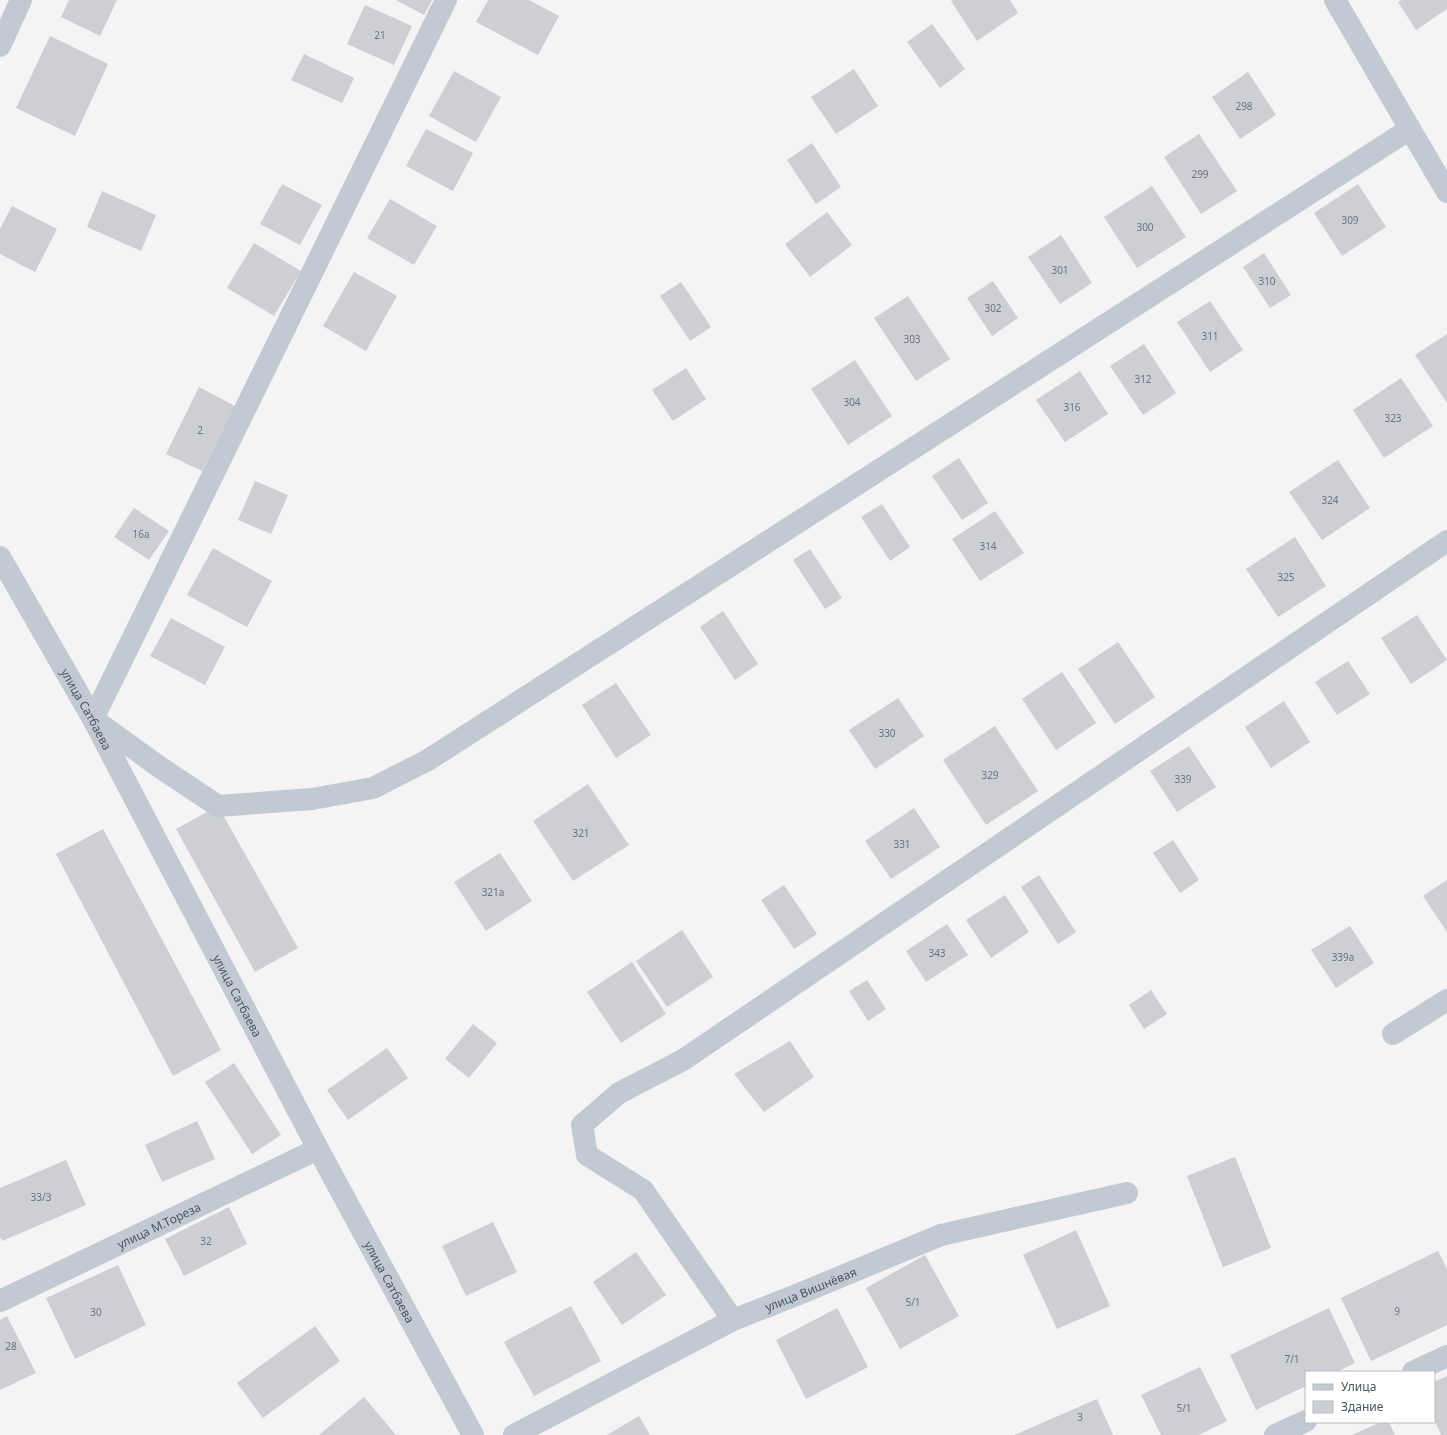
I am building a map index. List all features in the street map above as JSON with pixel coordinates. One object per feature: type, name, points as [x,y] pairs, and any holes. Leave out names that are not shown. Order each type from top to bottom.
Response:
[{"type":"street","points":[[0,46],[21,0]]},
{"type":"street","points":[[446,0],[93,719],[158,766],[218,806],[312,799],[373,788],[428,760],[1410,129]]},
{"type":"street","points":[[1335,0],[1447,192]]},
{"type":"street","points":[[733,1320],[643,1190],[587,1155],[582,1125],[619,1093],[683,1060],[1447,541]]},
{"type":"street","name":"улица Сатбаева","points":[[0,557],[93,719],[318,1149],[472,1435]]},
{"type":"street","points":[[1393,1034],[1447,1000]]},
{"type":"street","name":"улица М.Тореза","points":[[0,1301],[318,1149]]},
{"type":"street","name":"улица Вишнёвая","points":[[514,1435],[733,1320],[941,1235],[1127,1193]]},
{"type":"street","points":[[1415,1371],[1447,1356]]},
{"type":"street","points":[[1276,1435],[1305,1421]]},
{"type":"building","points":[[69,0],[117,0],[100,36],[61,17]]},
{"type":"building","points":[[396,0],[432,0],[424,15]]},
{"type":"building","points":[[488,0],[529,0],[559,16],[538,55],[476,22]]},
{"type":"building","points":[[1010,0],[1018,13],[977,41],[951,1]]},
{"type":"building","points":[[1401,0],[1447,0],[1447,9],[1416,30],[1398,2]]},
{"type":"building","points":[[365,5],[412,26],[394,65],[347,44]]},
{"type":"building","points":[[932,24],[965,69],[940,88],[907,42]]},
{"type":"building","points":[[50,36],[108,64],[75,136],[16,108]]},
{"type":"building","points":[[304,54],[354,78],[342,103],[291,80]]},
{"type":"building","points":[[854,69],[878,106],[836,134],[811,97]]},
{"type":"building","points":[[454,71],[501,97],[476,142],[429,116]]},
{"type":"building","points":[[1248,72],[1276,115],[1240,139],[1212,97]]},
{"type":"building","points":[[426,129],[473,153],[453,191],[406,166]]},
{"type":"building","points":[[1199,134],[1237,191],[1201,214],[1164,157]]},
{"type":"building","points":[[812,143],[841,187],[816,204],[787,160]]},
{"type":"building","points":[[282,184],[322,205],[300,245],[260,224]]},
{"type":"building","points":[[1358,184],[1386,227],[1342,256],[1314,213]]},
{"type":"building","points":[[1152,186],[1186,237],[1137,268],[1104,217]]},
{"type":"building","points":[[102,191],[156,215],[141,251],[87,227]]},
{"type":"building","points":[[390,199],[437,226],[414,265],[367,238]]},
{"type":"building","points":[[12,206],[57,229],[35,272],[0,254],[0,229]]},
{"type":"building","points":[[827,212],[852,245],[810,277],[785,244]]},
{"type":"building","points":[[1061,235],[1092,283],[1060,304],[1028,257]]},
{"type":"building","points":[[254,243],[301,271],[274,316],[227,288]]},
{"type":"building","points":[[1264,253],[1291,295],[1270,308],[1243,267]]},
{"type":"building","points":[[354,272],[397,296],[366,351],[323,326]]},
{"type":"building","points":[[993,281],[1018,318],[992,336],[967,298]]},
{"type":"building","points":[[681,282],[711,327],[690,341],[660,296]]},
{"type":"building","points":[[908,296],[950,359],[916,381],[874,318]]},
{"type":"building","points":[[1210,301],[1243,350],[1210,372],[1177,322]]},
{"type":"building","points":[[1447,334],[1447,403],[1415,355]]},
{"type":"building","points":[[1144,344],[1176,393],[1143,415],[1110,366]]},
{"type":"building","points":[[855,360],[892,416],[848,445],[811,389]]},
{"type":"building","points":[[686,368],[706,399],[673,421],[652,390]]},
{"type":"building","points":[[1080,371],[1108,414],[1065,442],[1036,400]]},
{"type":"building","points":[[1401,378],[1433,426],[1384,458],[1353,410]]},
{"type":"building","points":[[199,387],[235,406],[202,471],[166,454]]},
{"type":"building","points":[[959,458],[988,503],[962,520],[932,476]]},
{"type":"building","points":[[1338,460],[1370,508],[1322,540],[1289,492]]},
{"type":"building","points":[[255,481],[288,495],[271,534],[238,520]]},
{"type":"building","points":[[882,504],[910,547],[890,561],[861,517]]},
{"type":"building","points":[[134,508],[169,531],[149,560],[114,537]]},
{"type":"building","points":[[995,511],[1024,553],[980,581],[952,539]]},
{"type":"building","points":[[1295,537],[1326,586],[1278,617],[1246,569]]},
{"type":"building","points":[[213,548],[272,581],[247,627],[187,595]]},
{"type":"building","points":[[810,549],[842,598],[825,609],[793,560]]},
{"type":"building","points":[[723,611],[758,664],[735,680],[700,627]]},
{"type":"building","points":[[1417,615],[1447,660],[1411,684],[1381,638]]},
{"type":"building","points":[[171,618],[225,647],[205,685],[150,656]]},
{"type":"building","points":[[1118,642],[1155,697],[1115,724],[1078,669]]},
{"type":"building","points":[[1348,661],[1370,694],[1337,715],[1315,682]]},
{"type":"building","points":[[1062,672],[1096,723],[1056,750],[1022,699]]},
{"type":"building","points":[[616,683],[651,735],[616,758],[582,705]]},
{"type":"building","points":[[898,698],[924,736],[875,769],[849,730]]},
{"type":"building","points":[[1284,701],[1310,742],[1271,768],[1245,727]]},
{"type":"building","points":[[995,726],[1038,791],[986,825],[943,760]]},
{"type":"building","points":[[1189,746],[1216,787],[1177,812],[1150,771]]},
{"type":"building","points":[[588,784],[629,845],[573,881],[533,821]]},
{"type":"building","points":[[218,806],[298,948],[255,972],[176,829]]},
{"type":"building","points":[[914,808],[940,847],[891,879],[865,841]]},
{"type":"building","points":[[103,829],[221,1050],[173,1076],[56,854]]},
{"type":"building","points":[[1173,840],[1199,880],[1180,893],[1153,853]]},
{"type":"building","points":[[500,853],[532,901],[486,931],[454,882]]},
{"type":"building","points":[[1039,875],[1076,932],[1058,944],[1021,887]]},
{"type":"building","points":[[1447,880],[1447,932],[1423,896]]},
{"type":"building","points":[[784,885],[817,934],[794,949],[761,900]]},
{"type":"building","points":[[1005,895],[1029,932],[991,958],[966,920]]},
{"type":"building","points":[[947,924],[968,955],[926,982],[906,951]]},
{"type":"building","points":[[1350,926],[1374,963],[1336,988],[1311,950]]},
{"type":"building","points":[[682,930],[713,977],[667,1007],[636,961]]},
{"type":"building","points":[[632,962],[666,1014],[621,1043],[587,992]]},
{"type":"building","points":[[867,980],[886,1009],[868,1021],[849,991]]},
{"type":"building","points":[[1151,990],[1167,1014],[1144,1029],[1129,1005]]},
{"type":"building","points":[[473,1024],[497,1043],[469,1078],[445,1059]]},
{"type":"building","points":[[790,1041],[814,1077],[764,1112],[734,1074]]},
{"type":"building","points":[[387,1048],[408,1078],[348,1120],[327,1090]]},
{"type":"building","points":[[234,1063],[281,1135],[252,1154],[205,1082]]},
{"type":"building","points":[[197,1121],[215,1159],[162,1182],[145,1145]]},
{"type":"building","points":[[1235,1157],[1271,1248],[1223,1267],[1187,1176]]},
{"type":"building","points":[[66,1160],[86,1205],[2,1241],[0,1237],[0,1188]]},
{"type":"building","points":[[229,1207],[247,1244],[184,1276],[165,1239]]},
{"type":"building","points":[[493,1222],[517,1272],[466,1296],[442,1246]]},
{"type":"building","points":[[1076,1230],[1110,1306],[1057,1329],[1023,1255]]},
{"type":"building","points":[[1438,1251],[1447,1269],[1447,1325],[1371,1361],[1341,1298]]},
{"type":"building","points":[[636,1252],[666,1295],[622,1325],[593,1282]]},
{"type":"building","points":[[925,1255],[959,1316],[900,1349],[866,1288]]},
{"type":"building","points":[[118,1265],[146,1325],[75,1359],[46,1298]]},
{"type":"building","points":[[571,1306],[601,1361],[534,1396],[504,1342]]},
{"type":"building","points":[[837,1308],[868,1367],[806,1399],[776,1340]]},
{"type":"building","points":[[1329,1308],[1355,1363],[1339,1371],[1305,1371],[1305,1386],[1256,1410],[1230,1355]]},
{"type":"building","points":[[7,1316],[36,1373],[0,1390],[0,1320]]},
{"type":"building","points":[[315,1326],[340,1361],[263,1418],[237,1383]]},
{"type":"building","points":[[1200,1367],[1227,1421],[1199,1435],[1161,1435],[1141,1395]]},
{"type":"building","points":[[1447,1376],[1447,1435],[1441,1435],[1435,1421],[1435,1382]]},
{"type":"building","points":[[364,1397],[396,1435],[319,1435]]},
{"type":"building","points":[[1097,1399],[1113,1435],[1014,1435]]},
{"type":"building","points":[[639,1416],[650,1435],[607,1435]]},
{"type":"building","points":[[1379,1423],[1389,1423],[1395,1435],[1352,1435]]}]
